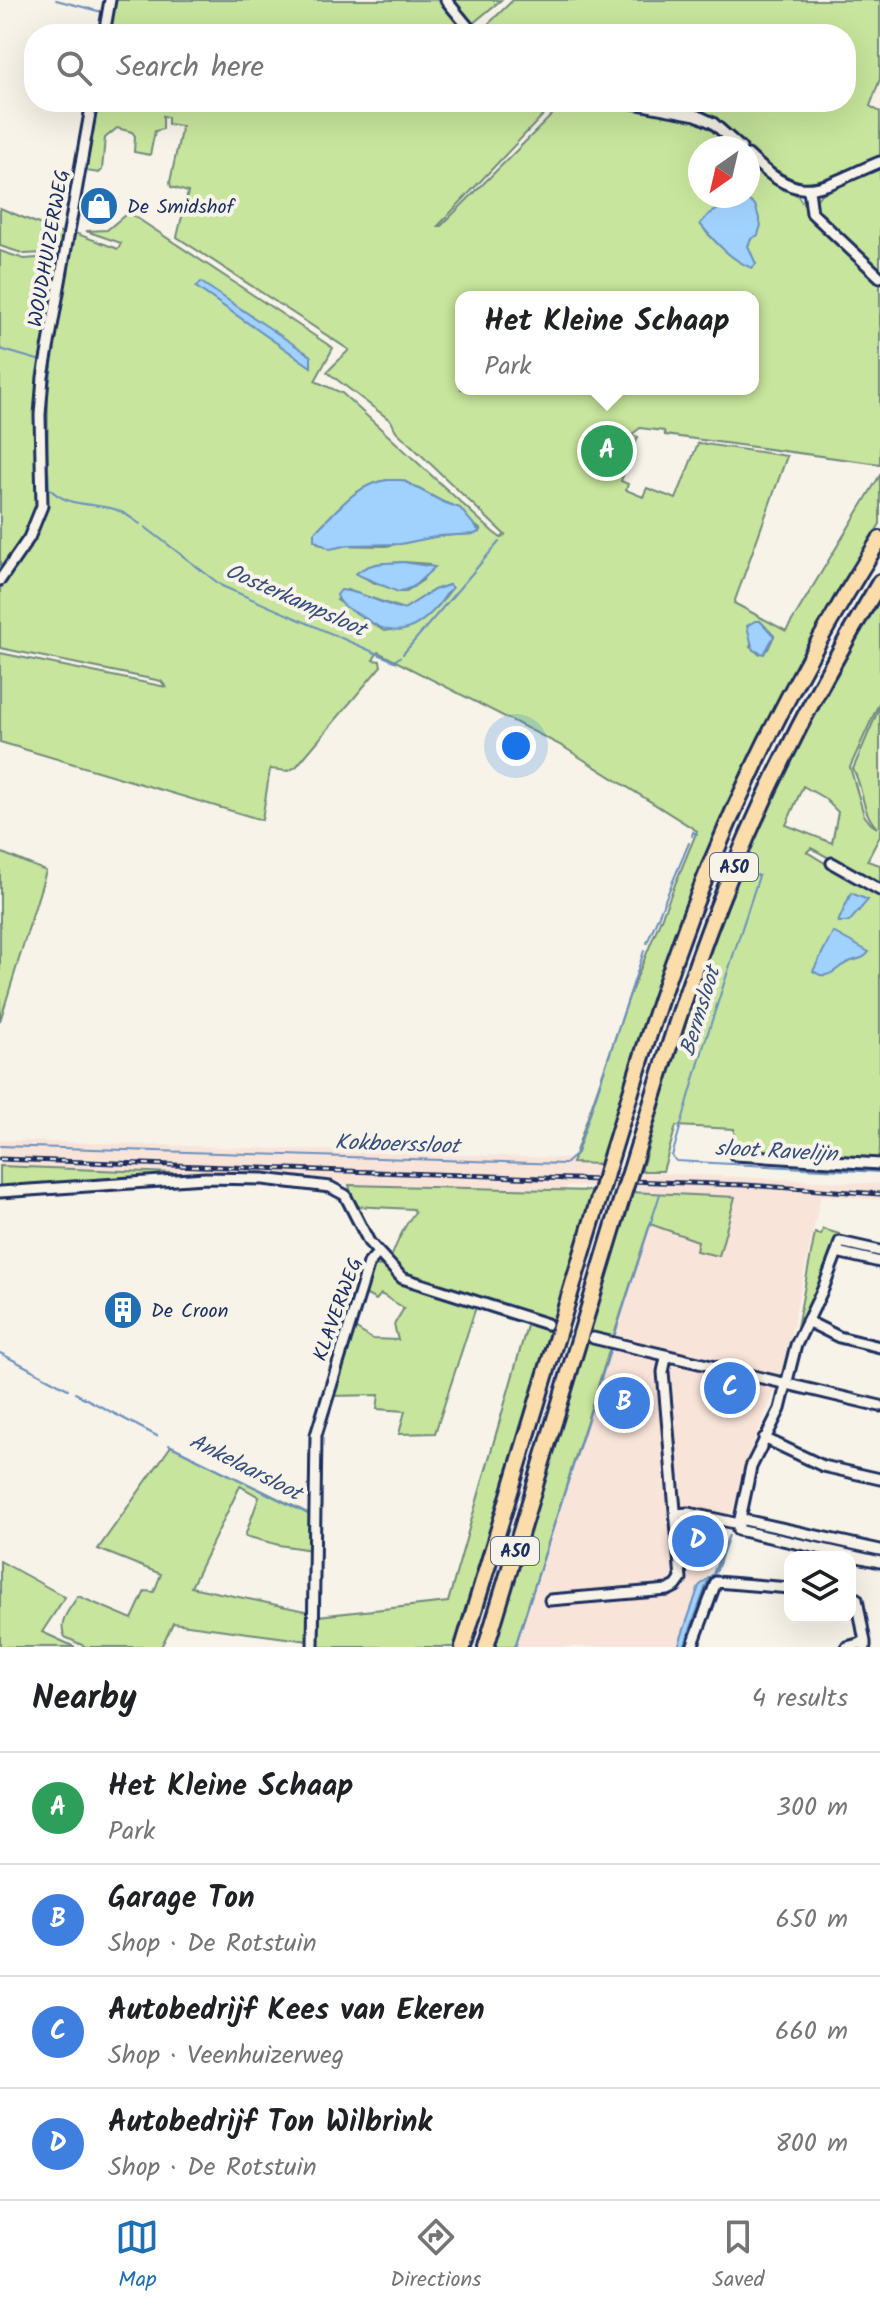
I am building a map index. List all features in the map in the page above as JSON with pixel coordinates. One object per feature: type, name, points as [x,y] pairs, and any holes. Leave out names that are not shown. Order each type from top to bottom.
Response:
[{"type":"highway","name":"A50","points":[[463,1647],[671,967],[724,832],[788,696],[880,539]]},
{"type":"highway","name":"A50","points":[[486,1647],[687,991],[750,830],[815,696],[880,582]]},
{"type":"street","points":[[106,24],[110,0]]},
{"type":"street","points":[[446,0],[466,24]]},
{"type":"street","name":"WOUDHUIZERWEG","points":[[0,580],[29,538],[42,506],[40,415],[43,377],[90,112]]},
{"type":"street","points":[[680,112],[713,123],[728,136]]},
{"type":"street","points":[[760,165],[784,184],[809,190],[836,182],[880,162]]},
{"type":"street","points":[[809,190],[812,213],[880,277]]},
{"type":"street","points":[[832,863],[880,890]]},
{"type":"street","points":[[735,1155],[880,1164]]},
{"type":"street","name":"KLAVERWEG","points":[[0,1192],[205,1178],[263,1179],[330,1187],[345,1195],[364,1234],[378,1253],[369,1263],[317,1429],[313,1647]]},
{"type":"street","points":[[880,1251],[840,1242],[796,1345],[778,1413],[751,1467],[738,1530],[880,1562]]},
{"type":"street","points":[[837,1252],[880,1262]]},
{"type":"street","points":[[378,1253],[409,1282],[547,1324]]},
{"type":"street","points":[[807,1321],[839,1337],[880,1347]]},
{"type":"street","points":[[593,1338],[666,1358],[880,1406]]},
{"type":"street","points":[[550,1600],[668,1590],[681,1579],[663,1372],[666,1358]]},
{"type":"street","points":[[764,1438],[823,1466],[880,1479]]},
{"type":"street","points":[[676,1514],[688,1513],[880,1550]]},
{"type":"street","points":[[692,1647],[716,1582],[784,1588]]},
{"type":"street","points":[[847,1647],[865,1644],[856,1598]]},
{"type":"shaded area","points":[[0,1140],[564,1158],[572,1163],[599,1164],[599,1170],[880,1184],[880,1200],[821,1195],[782,1375],[744,1464],[738,1495],[681,1647],[516,1647],[651,1196],[634,1188],[567,1186],[566,1192],[349,1185],[330,1179],[0,1166]]},
{"type":"green space","points":[[115,0],[443,0],[463,24],[111,24]]},
{"type":"green space","points":[[450,0],[501,0],[472,24]]},
{"type":"green space","points":[[513,0],[880,0],[880,79],[870,106],[880,112],[880,158],[834,179],[806,184],[792,182],[760,163],[760,136],[733,136],[709,119],[685,112],[856,112],[856,24],[488,24]]},
{"type":"green space","points":[[96,112],[546,112],[438,226],[441,226],[553,112],[666,112],[694,120],[720,136],[688,136],[688,208],[760,208],[760,171],[798,196],[815,222],[880,283],[880,464],[665,435],[664,431],[640,428],[631,435],[638,437],[621,481],[628,484],[626,490],[643,497],[647,488],[676,499],[698,443],[787,456],[734,603],[786,631],[880,475],[880,524],[833,598],[726,809],[682,916],[599,1164],[572,1163],[630,994],[697,831],[562,746],[378,652],[373,660],[380,661],[381,666],[296,767],[288,771],[270,769],[262,820],[0,742],[0,653],[166,687],[161,681],[0,648],[0,589],[34,540],[47,506],[48,379],[75,233],[118,249],[121,243],[86,231],[107,230],[125,215],[131,214],[333,348],[315,381],[342,393],[493,532],[501,538],[505,535],[396,431],[391,421],[327,372],[349,350],[177,237],[188,192],[171,187],[170,182],[182,126],[168,124],[168,117],[163,116],[163,129],[155,131],[150,155],[134,152],[135,136],[132,132],[117,128],[105,138],[102,170],[99,173],[86,171]],"holes":[[[707,233],[751,239],[748,246],[729,254]],[[388,480],[402,480],[460,508],[468,520],[481,530],[474,534],[439,536],[386,546],[321,545],[314,540],[314,533],[347,500],[366,487]],[[375,564],[429,564],[423,580],[405,592],[374,583],[357,573]],[[449,585],[452,588],[438,606],[412,626],[384,631],[337,600],[347,590],[404,609],[434,590]],[[760,621],[774,636],[768,649],[759,654],[750,646]]]},
{"type":"green space","points":[[880,167],[880,274],[819,218],[812,205],[821,194]]},
{"type":"green space","points":[[0,208],[63,234],[63,252],[25,254],[0,246]]},
{"type":"green space","points":[[0,251],[24,259],[51,257],[62,260],[36,387],[38,507],[27,534],[0,574]]},
{"type":"green space","points":[[880,597],[880,701],[850,767],[864,815],[877,828],[865,807],[853,769],[880,706],[880,836],[867,861],[880,865],[880,886],[811,848],[807,852],[880,892],[880,1149],[877,1162],[734,1153],[734,1129],[676,1126],[663,1171],[641,1171],[710,945],[775,792]],"holes":[[[803,786],[824,798],[838,812],[832,843],[786,825]]]},
{"type":"green space","points":[[0,852],[46,871],[0,1021]]},
{"type":"green space","points":[[0,1166],[198,1174],[208,1175],[0,1190]]},
{"type":"green space","points":[[349,1185],[593,1191],[454,1647],[318,1647],[318,1616],[448,1602],[528,1322],[407,1278],[390,1261],[400,1236],[415,1212],[413,1209],[354,1206]]},
{"type":"green space","points":[[630,1192],[735,1197],[719,1256],[696,1251],[698,1241],[650,1224],[612,1341],[591,1342],[610,1348],[515,1647],[492,1647]]},
{"type":"green space","points":[[823,1229],[839,1234],[845,1240],[794,1343],[815,1233],[821,1235]]},
{"type":"green space","points":[[380,1265],[409,1286],[476,1307],[435,1433],[399,1434],[405,1411],[377,1409],[379,1395],[330,1396],[352,1326],[372,1339],[398,1340],[394,1325],[404,1308],[381,1294],[376,1300],[363,1293],[371,1269]]},
{"type":"green space","points":[[171,1446],[312,1515],[312,1550],[245,1536],[259,1497],[240,1486],[191,1587],[310,1612],[309,1641],[173,1623],[161,1647],[86,1647],[65,1637],[63,1620],[78,1596],[132,1619],[145,1591],[154,1592],[161,1574],[98,1549]]},
{"type":"green space","points":[[0,1561],[65,1597],[42,1632],[75,1647],[0,1647]]},
{"type":"water","points":[[721,208],[756,208],[761,225],[758,235],[751,239],[748,246],[756,264],[752,268],[717,244],[700,224]]},
{"type":"water","points":[[201,282],[311,356],[311,367],[196,287]]},
{"type":"water","points":[[388,480],[402,480],[460,508],[480,532],[401,544],[350,545],[330,549],[314,540],[314,533],[347,500],[366,487]]},
{"type":"water","points":[[403,562],[435,567],[413,587],[398,592],[356,574],[372,565]]},
{"type":"water","points":[[449,585],[452,588],[438,606],[419,623],[411,628],[393,631],[375,625],[345,606],[337,595],[341,590],[349,591],[404,609],[434,590]]},
{"type":"water","points":[[760,621],[774,636],[764,654],[753,650],[747,626]]},
{"type":"water","points":[[851,893],[868,900],[849,922],[838,922]]},
{"type":"water","points":[[833,932],[869,952],[831,973],[821,975],[813,971]]},
{"type":"water","points":[[729,1535],[717,1570],[707,1583],[684,1647],[678,1647],[699,1586],[713,1574]]},
{"type":"waterway","points":[[56,0],[102,12],[104,0]]},
{"type":"waterway","name":"Oosterkampsloot","points":[[0,349],[41,361]]},
{"type":"waterway","name":"Oosterkampsloot","points":[[50,365],[45,411],[49,488],[64,499],[117,510],[140,524]]},
{"type":"waterway","name":"Oosterkampsloot","points":[[145,527],[222,586],[394,661],[400,657]]},
{"type":"waterway","name":"Oosterkampsloot","points":[[403,654],[499,542]]},
{"type":"waterway","name":"Kokboerssloot","points":[[692,836],[693,832],[697,834]]},
{"type":"waterway","name":"Kokboerssloot","points":[[647,943],[689,843]]},
{"type":"waterway","name":"Bermsloot","points":[[757,875],[672,1156],[676,1161],[880,1172]]},
{"type":"waterway","name":"Kokboerssloot","points":[[0,1146],[565,1164],[577,1153],[644,951]]},
{"type":"waterway","points":[[614,1337],[660,1194]]},
{"type":"waterway","points":[[515,1647],[611,1348]]},
{"type":"waterway","name":"Ankelaarsloot","points":[[0,1353],[68,1389]]},
{"type":"waterway","name":"Ankelaarsloot","points":[[75,1393],[157,1436]]},
{"type":"waterway","name":"Ankelaarsloot","points":[[169,1445],[310,1515]]},
{"type":"railway","points":[[0,1159],[745,1185],[880,1194]]},
{"type":"place","name":"De Smidshof","points":[[99,206]]},
{"type":"place","name":"Het Kleine Schaap","points":[[607,451]]},
{"type":"place","name":"De Croon","points":[[123,1310]]},
{"type":"place","name":"Autobedrijf Kees van Ekeren","points":[[730,1388]]},
{"type":"place","name":"Garage Ton","points":[[624,1403]]},
{"type":"place","name":"Autobedrijf Ton Wilbrink","points":[[698,1541]]},
{"type":"water label","name":"sloot Ravelijn","points":[[776,1150]]}]
